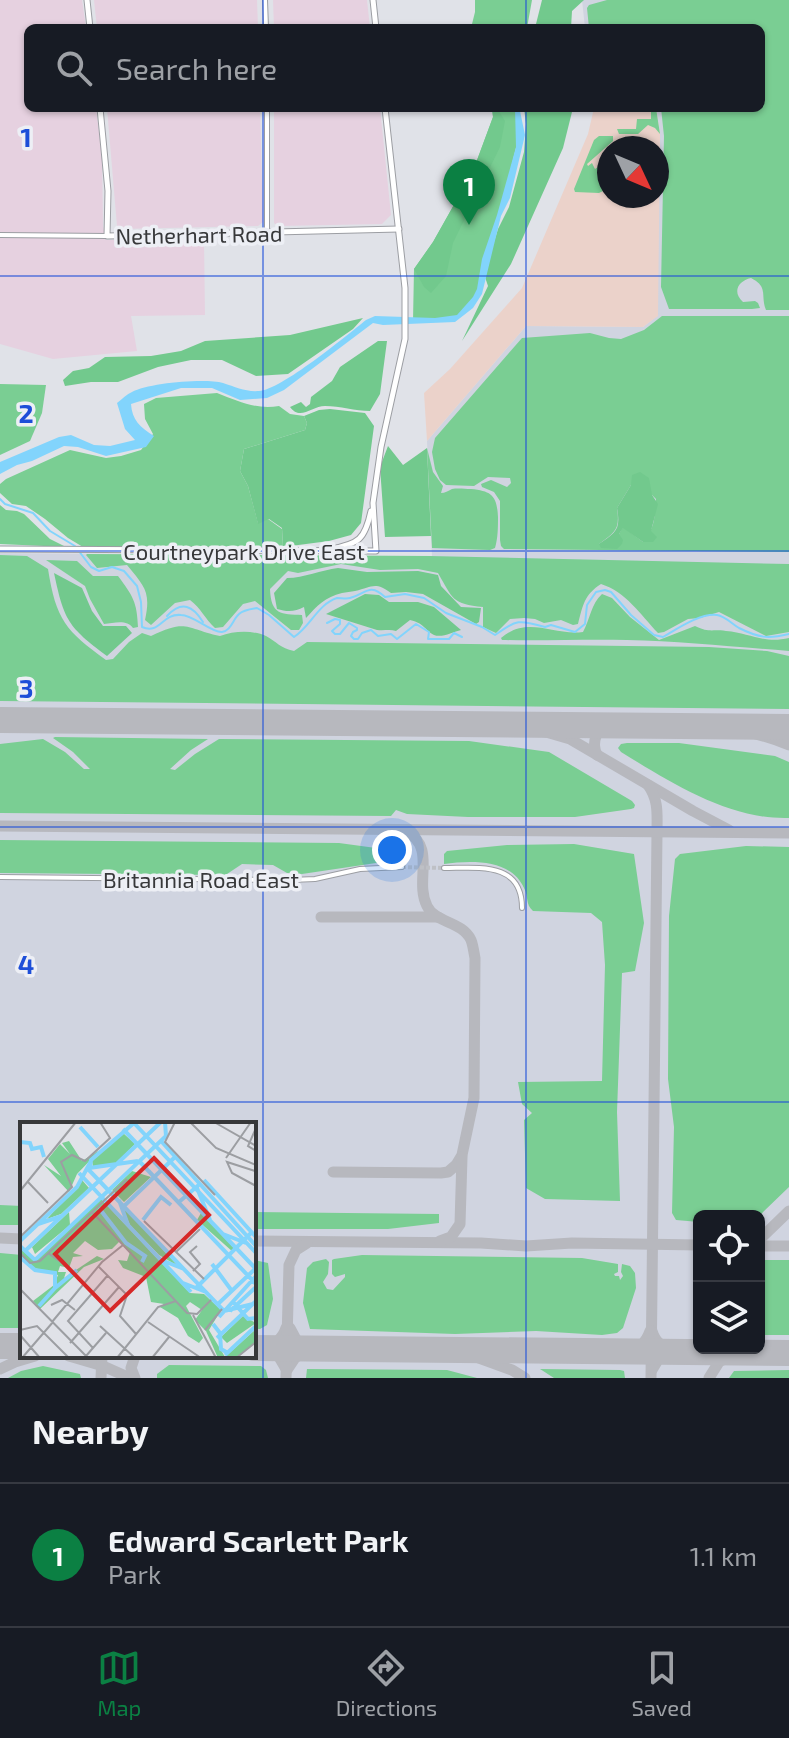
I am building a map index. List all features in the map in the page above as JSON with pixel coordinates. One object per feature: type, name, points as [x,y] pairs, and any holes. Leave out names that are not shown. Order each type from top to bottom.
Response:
[{"type":"street","points":[[87,0],[90,24]]},
{"type":"street","points":[[265,0],[266,24]]},
{"type":"street","points":[[373,0],[376,24]]},
{"type":"street","points":[[100,112],[108,191],[107,236]]},
{"type":"street","points":[[267,112],[267,232]]},
{"type":"street","name":"Courtneypark Drive East","points":[[0,549],[376,551],[373,503],[385,425],[406,327],[405,288],[385,112]]},
{"type":"street","name":"Netherhart Road","points":[[0,235],[107,236],[399,229]]},
{"type":"street","points":[[319,551],[357,542],[367,529],[373,503]]},
{"type":"street","name":"Britannia Road East","points":[[0,877],[291,880],[315,879],[360,869],[402,867]]},
{"type":"street","points":[[444,868],[492,868],[500,871],[515,882],[520,891],[522,908]]},
{"type":"shaded area","points":[[0,0],[82,0],[85,24],[24,24],[24,112],[96,112],[106,240],[204,239],[205,315],[131,316],[137,351],[53,359],[0,344]]},
{"type":"shaded area","points":[[94,0],[257,0],[258,24],[97,24]]},
{"type":"shaded area","points":[[273,0],[367,0],[370,24],[274,24]]},
{"type":"shaded area","points":[[582,0],[789,0],[789,1378],[0,1378],[0,553],[432,557],[427,441],[526,326],[643,327],[657,316],[659,208],[669,208],[669,136],[660,136],[657,112],[765,112],[765,24],[585,24]]},
{"type":"shaded area","points":[[107,112],[260,112],[263,222],[258,226],[121,229],[117,226]]},
{"type":"shaded area","points":[[274,112],[380,112],[391,215],[382,224],[278,226],[274,223]]},
{"type":"shaded area","points":[[593,112],[657,112],[660,136],[597,136],[597,208],[659,208],[658,316],[643,327],[526,326],[427,441],[424,393],[450,369],[522,288],[588,134]]},
{"type":"green space","points":[[475,0],[532,0],[528,24],[472,24]]},
{"type":"green space","points":[[542,0],[584,0],[572,11],[571,24],[536,24]]},
{"type":"green space","points":[[607,0],[789,0],[789,310],[766,310],[762,288],[751,278],[740,284],[737,291],[743,302],[755,301],[760,308],[669,309],[661,287],[663,208],[669,208],[669,136],[664,136],[661,112],[765,112],[765,24],[589,24],[587,8]]},
{"type":"green space","points":[[492,112],[519,112],[519,136],[480,290],[458,317],[413,321],[414,269],[473,171]]},
{"type":"green space","points":[[492,112],[499,112],[505,121],[500,147],[453,243],[446,276],[431,293],[414,269],[473,171]]},
{"type":"green space","points":[[524,112],[572,112],[563,148],[511,264],[462,341],[488,286],[484,274],[498,229],[509,207],[524,152]]},
{"type":"green space","points":[[651,112],[657,112],[660,134],[648,125],[638,134],[619,134],[617,129],[636,129],[637,119],[651,119]]},
{"type":"green space","points":[[597,138],[597,155],[587,164],[592,163],[595,169],[597,168],[597,193],[575,192],[574,189]]},
{"type":"green space","points":[[662,316],[789,316],[789,552],[504,549],[500,540],[500,501],[494,492],[481,484],[491,480],[507,487],[511,483],[510,478],[488,477],[474,486],[446,485],[440,480],[432,452],[435,438],[522,338],[590,333],[621,339],[644,330]],"holes":[[[631,485],[656,499],[654,522],[643,542],[623,527],[619,534],[599,544],[616,529],[617,508]]]},
{"type":"green space","points":[[363,318],[353,329],[288,374],[256,376],[222,360],[191,360],[158,367],[118,382],[65,386],[63,380],[73,371],[89,368],[105,357],[151,356],[181,351],[205,341],[290,335]]},
{"type":"green space","points":[[378,341],[387,341],[380,394],[370,411],[325,406],[298,413],[290,407],[301,402],[306,407],[310,404],[311,397],[332,381],[340,367]]},
{"type":"green space","points":[[0,384],[46,385],[42,413],[30,441],[0,455]]},
{"type":"green space","points":[[217,393],[255,406],[279,406],[290,414],[304,416],[307,423],[305,430],[244,449],[240,471],[248,486],[258,523],[268,519],[282,529],[283,547],[83,547],[26,506],[12,504],[0,493],[0,484],[6,479],[70,450],[106,458],[141,450],[153,434],[145,419],[144,404],[156,398]]},
{"type":"green space","points":[[330,409],[365,413],[374,426],[361,523],[351,535],[283,547],[282,528],[269,519],[258,524],[248,486],[240,471],[244,449],[305,430],[307,423],[304,416]]},
{"type":"green space","points":[[388,446],[403,465],[427,448],[431,536],[385,537],[380,467]]},
{"type":"green space","points":[[427,448],[433,472],[443,486],[441,493],[452,489],[471,489],[489,493],[495,499],[498,517],[495,548],[432,548]]},
{"type":"green space","points":[[640,472],[649,478],[652,495],[658,504],[651,531],[657,537],[653,542],[643,542],[623,528],[619,534],[622,544],[617,549],[601,548],[599,544],[618,526],[617,508],[631,485],[632,475]]},
{"type":"green space","points":[[0,505],[6,510],[24,514],[50,539],[66,547],[0,544]]},
{"type":"green space","points":[[87,554],[430,556],[789,564],[789,632],[766,636],[719,612],[688,619],[658,633],[625,598],[601,584],[588,596],[578,624],[561,620],[544,623],[535,619],[510,619],[496,633],[483,627],[483,607],[454,599],[438,573],[341,564],[298,573],[288,571],[270,589],[272,604],[278,611],[302,615],[303,623],[299,630],[291,630],[255,601],[243,604],[223,627],[215,628],[190,600],[175,603],[151,625],[145,620],[145,590],[127,565],[97,568]]},
{"type":"green space","points":[[0,555],[27,556],[48,569],[55,601],[65,623],[81,641],[106,660],[113,659],[142,633],[151,636],[180,626],[220,636],[237,632],[255,633],[294,651],[307,642],[709,647],[767,651],[789,656],[789,709],[0,701]]},
{"type":"green space","points":[[46,560],[77,561],[93,576],[118,576],[133,600],[138,627],[116,622],[104,624],[85,586]]},
{"type":"green space","points":[[338,568],[367,572],[418,571],[438,575],[441,586],[461,607],[481,608],[479,622],[476,624],[423,594],[391,593],[377,586],[331,597],[306,618],[304,607],[291,611],[277,609],[274,593],[287,578]]},
{"type":"green space","points":[[54,573],[82,588],[103,626],[126,626],[132,633],[107,656],[70,621],[61,602]]},
{"type":"green space","points":[[365,594],[379,595],[389,602],[418,602],[434,607],[461,630],[437,636],[410,620],[396,631],[377,630],[326,614]]},
{"type":"green space","points":[[602,594],[612,598],[659,640],[695,626],[764,639],[789,638],[789,651],[647,641],[501,638],[511,631],[531,627],[583,632]]},
{"type":"green space","points":[[55,737],[208,739],[170,769],[175,770],[219,739],[469,741],[549,752],[635,805],[631,809],[575,817],[468,817],[407,814],[396,810],[391,816],[0,813],[0,744],[43,739],[65,752],[84,769],[90,769]]},
{"type":"green space","points":[[627,743],[679,743],[775,756],[789,762],[789,818],[744,813],[701,797],[621,752],[618,748]]},
{"type":"green space","points":[[0,840],[339,843],[398,851],[402,854],[402,864],[376,863],[302,874],[287,873],[273,865],[242,864],[223,875],[0,873]]},
{"type":"green space","points":[[574,844],[634,854],[644,923],[635,971],[622,973],[617,1112],[620,1201],[545,1199],[526,1188],[524,1120],[532,1113],[522,1104],[518,1082],[602,1081],[605,965],[602,922],[591,913],[533,911],[518,878],[500,867],[478,862],[444,864],[447,851],[507,845]]},
{"type":"green space","points":[[746,846],[789,847],[789,1187],[765,1210],[693,1210],[693,1221],[676,1220],[672,1213],[674,1127],[668,1079],[669,916],[675,859],[680,854]]},
{"type":"green space","points":[[0,1205],[20,1206],[20,1225],[0,1225]]},
{"type":"green space","points":[[256,1212],[439,1214],[439,1223],[388,1229],[256,1229]]},
{"type":"green space","points":[[0,1253],[20,1255],[20,1328],[0,1328]]},
{"type":"green space","points":[[362,1255],[582,1258],[618,1264],[618,1272],[614,1274],[620,1280],[623,1276],[622,1264],[630,1266],[635,1273],[636,1288],[623,1328],[617,1333],[602,1335],[536,1331],[455,1334],[310,1329],[303,1303],[307,1268],[313,1262],[326,1259],[329,1262],[328,1274],[323,1282],[327,1289],[333,1290],[345,1274],[335,1277],[332,1274],[332,1260]]},
{"type":"green space","points":[[256,1260],[268,1263],[273,1299],[267,1325],[256,1329]]},
{"type":"green space","points":[[765,1260],[789,1260],[789,1335],[765,1335]]},
{"type":"green space","points":[[169,1365],[261,1366],[268,1378],[157,1378],[157,1374]]},
{"type":"green space","points":[[43,1366],[80,1374],[81,1378],[8,1378],[21,1371]]},
{"type":"green space","points":[[307,1369],[447,1370],[477,1378],[306,1378]]},
{"type":"green space","points":[[540,1369],[620,1370],[624,1371],[625,1378],[554,1378]]},
{"type":"green space","points":[[789,1370],[789,1378],[729,1378],[734,1371]]},
{"type":"water","points":[[515,112],[520,112],[525,135],[482,294],[473,308],[455,322],[373,323],[284,390],[267,398],[240,400],[212,388],[181,388],[131,404],[138,423],[154,436],[146,447],[106,456],[64,446],[0,474],[0,462],[59,437],[71,435],[94,445],[110,446],[135,440],[125,429],[117,403],[140,389],[203,381],[259,391],[282,382],[375,316],[435,318],[457,315],[477,289],[482,259],[516,147]]},
{"type":"waterway","points":[[0,499],[5,504],[33,513],[50,531],[75,546],[91,567],[99,571],[112,567],[124,571],[137,586],[142,627],[148,629],[169,617],[181,615],[222,632],[241,613],[257,608],[294,637],[330,601],[375,590],[385,597],[405,594],[424,598],[446,613],[495,635],[523,622],[575,632],[585,624],[587,605],[596,592],[605,590],[611,592],[654,635],[663,637],[689,622],[710,615],[723,617],[758,636],[789,634]]},
{"type":"waterway","points":[[167,616],[178,608],[187,607],[203,622]]},
{"type":"waterway","points":[[327,623],[340,620],[332,631],[335,634],[340,634],[349,623],[357,628],[351,636],[354,639],[371,630],[378,636],[391,634],[397,639],[416,624],[429,632],[428,639],[449,639],[454,633],[462,637]]},
{"type":"taxiway","points":[[0,721],[11,720]]},
{"type":"taxiway","points":[[491,724],[546,732],[570,739],[729,830]]},
{"type":"taxiway","points":[[597,755],[596,736],[612,725]]},
{"type":"taxiway","points":[[710,726],[750,732],[789,745]]},
{"type":"taxiway","points":[[648,785],[656,802],[657,820],[651,1378]]},
{"type":"taxiway","points":[[0,826],[789,833]]},
{"type":"taxiway","points":[[333,1172],[441,1173],[448,1172],[462,1155],[474,1098],[475,958],[467,934],[436,916],[427,906],[421,846],[406,831]]},
{"type":"taxiway","points":[[321,917],[438,917]]},
{"type":"taxiway","points":[[440,1241],[451,1237],[460,1224],[462,1157]]},
{"type":"taxiway","points":[[765,1234],[789,1211]]},
{"type":"taxiway","points":[[0,1238],[20,1239]]},
{"type":"taxiway","points":[[256,1241],[526,1246],[572,1243],[693,1245]]},
{"type":"taxiway","points":[[286,1378],[289,1265],[296,1250],[307,1243]]},
{"type":"taxiway","points":[[765,1246],[789,1246]]},
{"type":"taxiway","points":[[286,1328],[277,1342],[262,1348],[279,1357],[286,1369]]},
{"type":"taxiway","points":[[287,1370],[295,1358],[310,1348],[298,1343],[290,1328]]},
{"type":"taxiway","points":[[624,1351],[640,1346],[650,1331]]},
{"type":"taxiway","points":[[652,1331],[661,1345],[677,1351],[658,1360],[652,1370]]},
{"type":"taxiway","points":[[0,1347],[20,1348]]},
{"type":"taxiway","points":[[457,1350],[512,1370],[525,1378]]},
{"type":"taxiway","points":[[709,1378],[719,1362],[734,1354]]},
{"type":"taxiway","points":[[0,1369],[28,1358]]},
{"type":"taxiway","points":[[76,1358],[130,1378]]},
{"type":"taxiway","points":[[101,1378],[102,1358]]},
{"type":"taxiway","points":[[134,1358],[131,1368],[135,1378]]},
{"type":"runway","points":[[0,720],[789,727]]},
{"type":"runway","points":[[0,1346],[20,1346]]},
{"type":"runway","points":[[256,1348],[789,1353]]},
{"type":"tunnel","points":[[402,867],[444,868]]},
{"type":"place","name":"Edward Scarlett Park","points":[[469,225]]}]
